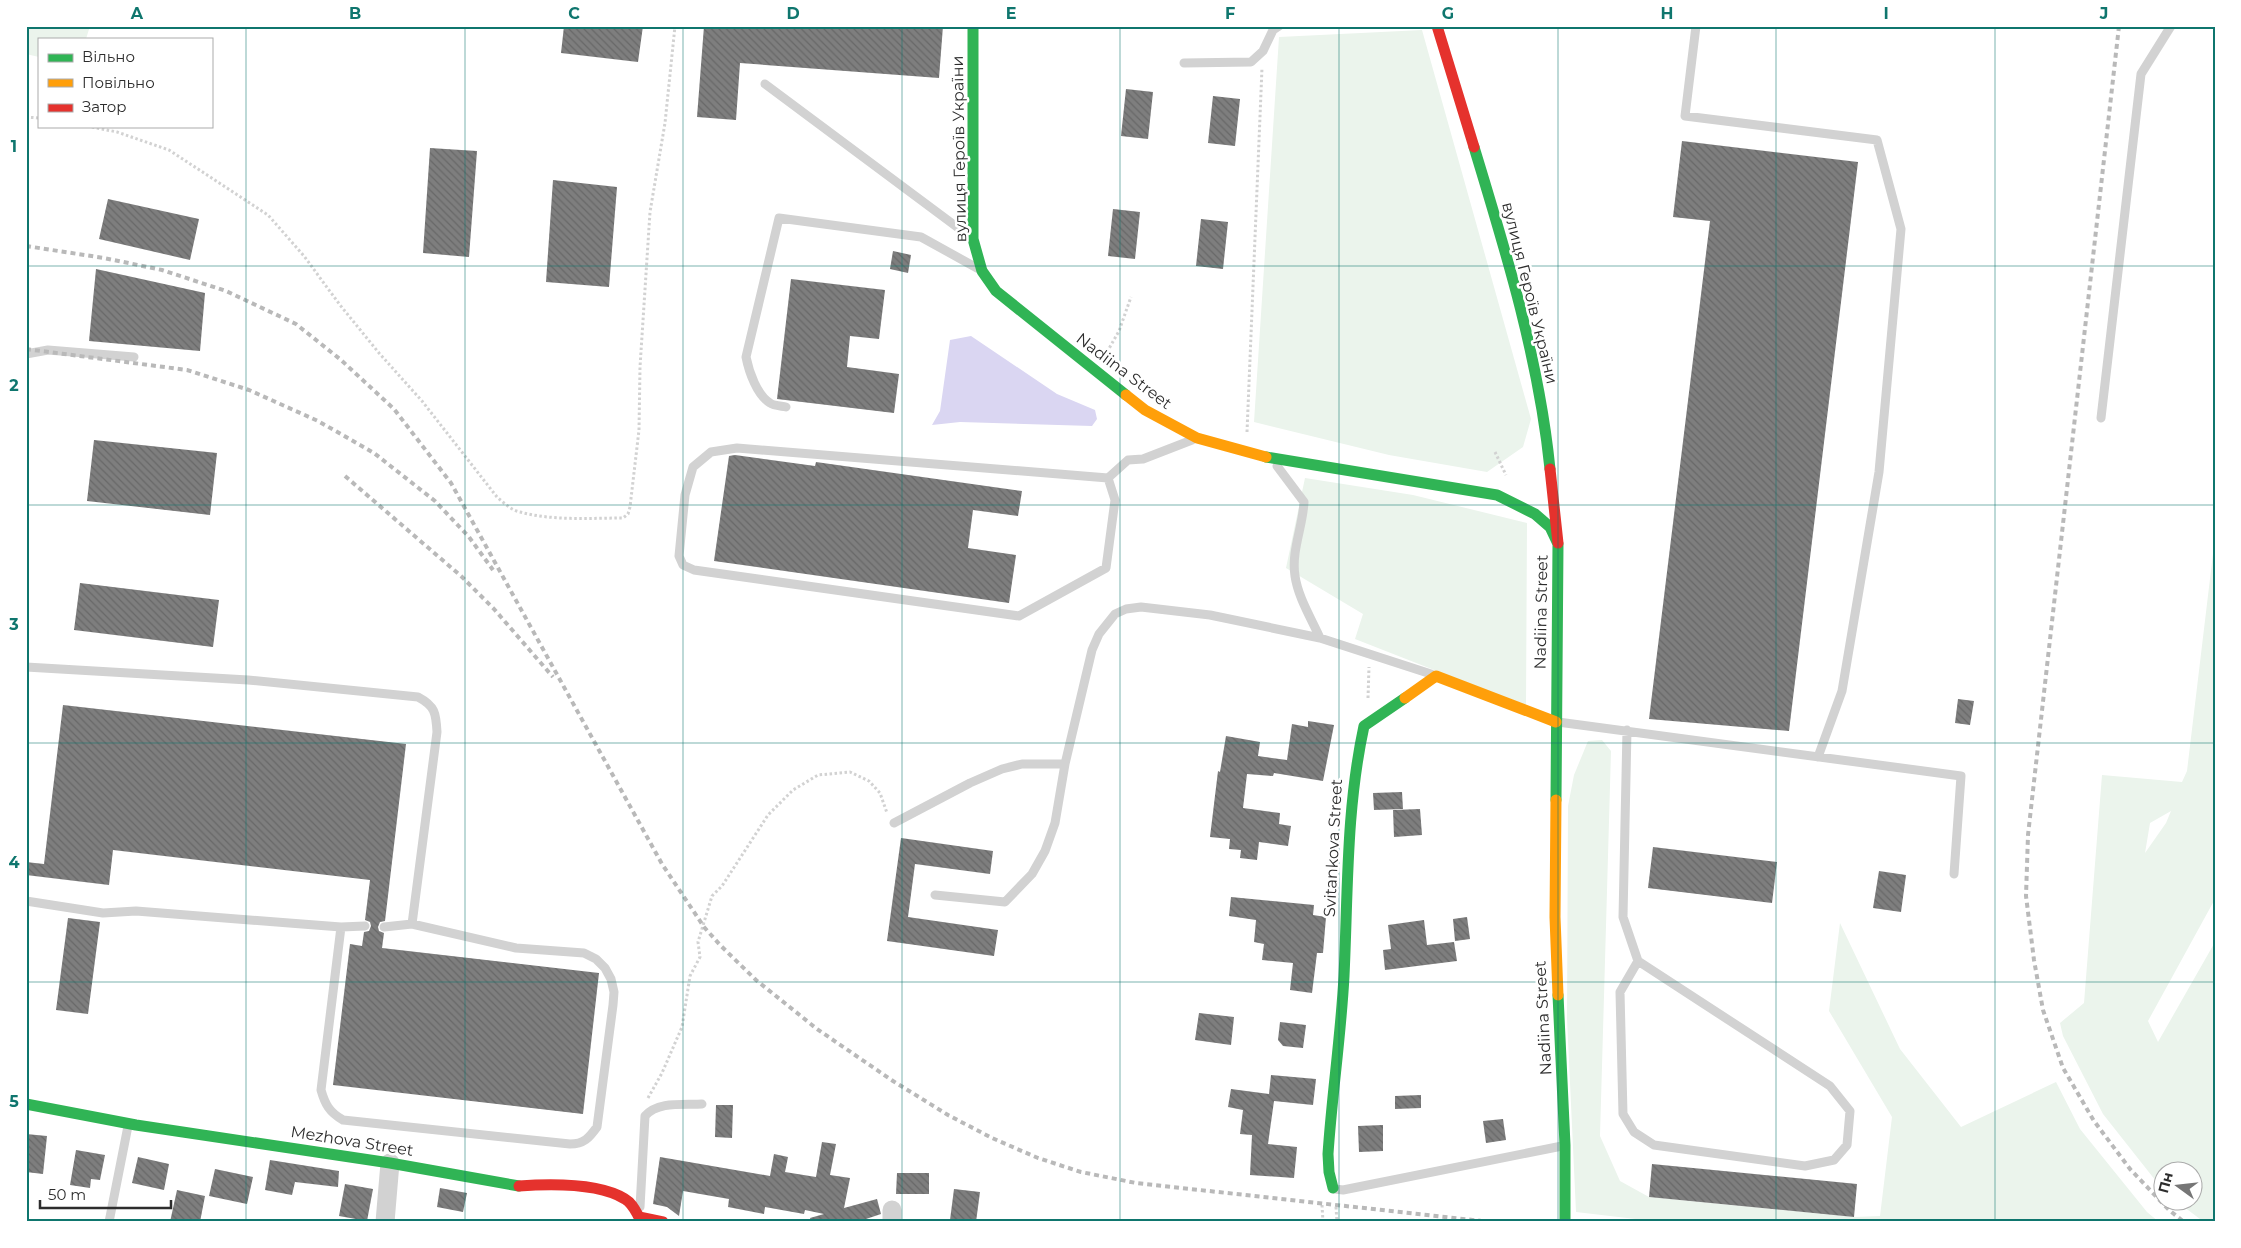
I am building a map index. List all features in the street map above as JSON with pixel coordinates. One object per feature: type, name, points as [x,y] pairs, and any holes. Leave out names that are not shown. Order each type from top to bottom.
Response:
[{"type":"street","name":"вулиця Героїв України","points":[[974,26],[973,239],[982,271]]},
{"type":"street","name":"вулиця Героїв України","points":[[1437,26],[1508,258],[1544,418],[1558,544]]},
{"type":"street","name":"Nadiina Street","points":[[982,271],[996,291],[1095,372],[1145,410],[1197,438],[1274,459],[1497,495],[1535,514],[1550,527],[1558,544],[1555,917],[1565,1145],[1565,1222]]},
{"type":"street","points":[[1364,726],[1436,676],[1556,722]]},
{"type":"street","name":"Svitankova Street","points":[[1333,1188],[1329,1172],[1328,1154],[1344,973],[1345,878],[1350,792],[1364,726]]},
{"type":"street","name":"Mezhova Street","points":[[26,1104],[128,1123],[390,1163],[512,1186],[558,1184],[608,1192],[625,1199],[633,1206],[639,1220]]},
{"type":"street","points":[[385,1222],[390,1163]]},
{"type":"street","points":[[639,1220],[663,1222]]},
{"type":"lane","points":[[1184,63],[1251,62],[1262,51],[1273,30],[1279,26]]},
{"type":"lane","points":[[1696,26],[1685,116],[1877,140],[1901,229],[1879,472],[1842,691],[1818,757]]},
{"type":"lane","points":[[2101,418],[2141,74],[2171,26]]},
{"type":"lane","points":[[765,84],[973,239]]},
{"type":"lane","points":[[786,407],[771,404],[762,394],[749,369],[746,357],[779,218],[921,237],[982,271]]},
{"type":"lane","points":[[26,354],[48,350],[134,357]]},
{"type":"lane","points":[[1108,478],[1115,500],[1106,568],[1020,616],[694,570],[683,565],[679,556],[685,495],[692,467],[711,452],[737,448],[1108,478],[1128,460],[1143,459],[1197,438]]},
{"type":"lane","points":[[1274,459],[1278,468],[1304,502],[1304,516],[1296,547],[1295,575],[1303,601],[1320,638]]},
{"type":"lane","points":[[935,895],[1005,902],[1032,874],[1045,851],[1054,823],[1065,764],[1092,650],[1099,634],[1115,614],[1126,609],[1141,607],[1210,615],[1320,638],[1436,676]]},
{"type":"lane","points":[[26,667],[338,688],[418,697],[429,703],[436,716],[437,732],[412,924]]},
{"type":"lane","points":[[1556,722],[1961,776],[1954,874]]},
{"type":"lane","points":[[1627,730],[1623,917],[1638,961],[1830,1086],[1850,1111],[1847,1145],[1834,1160],[1805,1166],[1654,1145],[1634,1132],[1623,1114],[1620,992],[1638,961]]},
{"type":"lane","points":[[894,823],[970,783],[1002,769],[1022,764],[1065,764]]},
{"type":"lane","points":[[26,901],[102,914],[136,911],[341,927],[365,926]]},
{"type":"lane","points":[[341,927],[321,1090],[325,1104],[334,1115],[343,1120],[570,1144],[580,1144],[589,1138],[597,1127],[613,1005],[613,985],[605,968],[596,959],[584,953],[516,948],[412,924],[384,927]]},
{"type":"lane","points":[[639,1220],[645,1116],[652,1109],[659,1106],[702,1104]]},
{"type":"lane","points":[[109,1222],[128,1123]]},
{"type":"lane","points":[[1333,1188],[1343,1190],[1565,1145]]},
{"type":"path","points":[[97,128],[118,132],[169,150],[268,215],[304,256],[379,353],[422,400],[497,497],[509,507],[520,512],[555,517],[623,518],[628,514],[630,507],[639,430],[640,367],[650,212],[665,123],[675,26]]},
{"type":"path","points":[[1247,452],[1262,51]]},
{"type":"path","points":[[1095,372],[1119,331],[1131,297]]},
{"type":"path","points":[[1364,726],[1369,685],[1370,654]]},
{"type":"path","points":[[645,1128],[639,1117],[682,1027],[690,976],[700,957],[698,942],[712,896],[722,886],[768,815],[794,790],[818,775],[850,772],[869,781],[880,793],[884,808],[894,823]]},
{"type":"shaded area","points":[[26,26],[90,26],[86,38],[38,38],[38,57],[26,54]]},
{"type":"shaded area","points":[[1422,30],[1531,419],[1523,447],[1487,472],[1389,455],[1254,422],[1279,37]]},
{"type":"shaded area","points":[[971,336],[1057,394],[1095,410],[1097,419],[1092,426],[960,422],[932,425],[940,411],[950,340]]},
{"type":"shaded area","points":[[1305,478],[1413,495],[1527,523],[1526,706],[1355,639],[1363,614],[1286,568]]},
{"type":"shaded area","points":[[2215,537],[2215,684],[2213,685],[2215,689],[2215,899],[2148,1021],[2158,1042],[2215,942],[2215,1222],[2204,1222],[2188,1210],[2204,1210],[2204,1160],[2154,1160],[2154,1179],[2103,1114],[2063,1036],[2060,1023],[2084,1003],[2102,775],[2182,782],[2187,771]],"holes":[[[2171,811],[2166,823],[2145,853],[2150,823]]]},
{"type":"shaded area","points":[[1602,740],[1611,751],[1600,1136],[1620,1181],[1649,1197],[1854,1217],[1880,1216],[1892,1117],[1829,1011],[1840,923],[1900,1049],[1961,1127],[2056,1082],[2080,1129],[2147,1212],[2159,1222],[1661,1222],[1576,1212],[1567,1018],[1568,806],[1574,775],[1588,741]]},
{"type":"building","points":[[564,26],[643,26],[638,62],[561,53]]},
{"type":"building","points":[[704,26],[943,26],[939,78],[740,63],[736,120],[697,117]]},
{"type":"building","points":[[1126,89],[1153,92],[1148,139],[1121,136]]},
{"type":"building","points":[[1213,96],[1240,99],[1235,146],[1208,143]]},
{"type":"building","points":[[1682,141],[1858,162],[1789,731],[1649,719],[1710,221],[1673,217]]},
{"type":"building","points":[[430,148],[477,151],[469,257],[423,253]]},
{"type":"building","points":[[553,180],[617,187],[609,287],[546,282]]},
{"type":"building","points":[[108,199],[199,219],[190,260],[99,239]]},
{"type":"building","points":[[1113,209],[1140,212],[1135,259],[1108,256]]},
{"type":"building","points":[[1201,219],[1228,222],[1223,269],[1196,266]]},
{"type":"building","points":[[893,251],[911,255],[908,273],[890,269]]},
{"type":"building","points":[[96,269],[205,293],[200,351],[89,341]]},
{"type":"building","points":[[791,279],[885,290],[879,339],[850,336],[847,367],[899,374],[894,413],[777,399]]},
{"type":"building","points":[[94,440],[217,453],[210,515],[87,501]]},
{"type":"building","points":[[735,455],[815,466],[816,462],[1022,491],[1018,516],[973,510],[968,548],[1016,555],[1009,603],[714,561],[729,456]]},
{"type":"building","points":[[80,583],[219,600],[213,647],[74,630]]},
{"type":"building","points":[[1958,699],[1974,701],[1970,725],[1955,723]]},
{"type":"building","points":[[63,705],[406,744],[385,921],[380,922],[378,927],[379,931],[384,933],[382,948],[599,973],[583,1114],[333,1085],[350,944],[362,946],[364,932],[369,931],[371,926],[370,922],[365,920],[370,880],[113,850],[109,885],[26,875],[26,862],[44,864]]},
{"type":"building","points":[[1308,721],[1334,725],[1323,781],[1274,773],[1273,776],[1247,774],[1243,808],[1280,813],[1279,824],[1291,826],[1288,846],[1259,842],[1257,860],[1240,858],[1241,850],[1229,849],[1230,839],[1210,837],[1218,771],[1220,772],[1226,736],[1260,742],[1258,756],[1287,760],[1292,724],[1308,727]]},
{"type":"building","points":[[1402,792],[1403,809],[1374,810],[1373,793]]},
{"type":"building","points":[[1420,809],[1422,835],[1394,837],[1393,810]]},
{"type":"building","points":[[901,838],[993,851],[990,874],[915,864],[908,917],[998,930],[994,956],[887,941]]},
{"type":"building","points":[[1653,847],[1777,862],[1772,903],[1648,888]]},
{"type":"building","points":[[1879,871],[1906,875],[1901,912],[1873,908]]},
{"type":"building","points":[[1231,897],[1314,905],[1313,915],[1326,917],[1323,953],[1317,953],[1312,993],[1290,990],[1293,963],[1262,960],[1264,944],[1254,942],[1256,920],[1229,916]]},
{"type":"building","points":[[1467,917],[1470,939],[1455,941],[1453,919]]},
{"type":"building","points":[[68,918],[100,922],[88,1014],[56,1010]]},
{"type":"building","points":[[1424,920],[1427,945],[1454,942],[1457,961],[1385,970],[1383,950],[1391,949],[1388,925]]},
{"type":"building","points":[[1199,1013],[1234,1017],[1231,1045],[1195,1040]]},
{"type":"building","points":[[1280,1022],[1306,1025],[1303,1048],[1283,1046],[1278,1040]]},
{"type":"building","points":[[1271,1075],[1316,1079],[1313,1105],[1274,1101],[1268,1144],[1297,1147],[1294,1178],[1250,1175],[1252,1135],[1240,1134],[1243,1110],[1228,1107],[1231,1089],[1269,1094]]},
{"type":"building","points":[[1421,1095],[1421,1108],[1395,1109],[1395,1096]]},
{"type":"building","points":[[716,1105],[733,1105],[732,1138],[715,1137]]},
{"type":"building","points":[[1503,1119],[1506,1140],[1486,1143],[1483,1121]]},
{"type":"building","points":[[1383,1125],[1383,1151],[1359,1152],[1358,1126]]},
{"type":"building","points":[[26,1134],[47,1136],[43,1174],[26,1172]]},
{"type":"building","points":[[822,1142],[836,1144],[830,1175],[850,1178],[844,1208],[877,1199],[881,1214],[863,1220],[863,1222],[811,1222],[810,1218],[824,1214],[805,1210],[804,1214],[765,1207],[764,1214],[728,1207],[729,1199],[683,1191],[679,1216],[667,1207],[653,1204],[660,1157],[770,1176],[774,1154],[788,1157],[785,1172],[816,1177]]},
{"type":"building","points":[[76,1150],[105,1155],[100,1180],[91,1179],[90,1188],[70,1185]]},
{"type":"building","points":[[138,1157],[169,1164],[164,1190],[132,1183]]},
{"type":"building","points":[[270,1160],[339,1171],[338,1187],[295,1182],[292,1195],[265,1190]]},
{"type":"building","points":[[1652,1164],[1857,1184],[1854,1217],[1649,1197]]},
{"type":"building","points":[[215,1169],[253,1177],[247,1204],[209,1196]]},
{"type":"building","points":[[897,1173],[929,1173],[929,1194],[896,1194]]},
{"type":"building","points":[[345,1184],[373,1189],[367,1221],[339,1216]]},
{"type":"building","points":[[440,1188],[467,1193],[463,1212],[437,1207]]},
{"type":"building","points":[[954,1189],[980,1192],[976,1222],[950,1220]]},
{"type":"building","points":[[177,1190],[205,1196],[200,1222],[170,1222]]},
{"type":"railway","points":[[2119,26],[2028,835],[2026,896],[2034,960],[2043,1010],[2063,1068],[2094,1121],[2130,1169],[2169,1210],[2184,1222]]},
{"type":"railway","points":[[26,246],[104,258],[162,270],[226,291],[296,324],[341,360],[394,409],[451,483],[662,864],[704,927],[756,980],[817,1029],[893,1081],[948,1115],[992,1138],[1038,1158],[1081,1172],[1136,1183],[1491,1222]]},
{"type":"railway","points":[[26,349],[187,370],[249,390],[318,421],[374,453],[435,501],[469,537],[493,570]]},
{"type":"railway","points":[[345,476],[461,576],[494,609],[553,677]]},
{"type":"traffic: fast","points":[[973,26],[973,239],[982,271],[996,291],[1126,395]]},
{"type":"traffic: fast","points":[[1474,147],[1498,226],[1530,346],[1545,428],[1550,469]]},
{"type":"traffic: fast","points":[[1266,457],[1497,495],[1535,514],[1550,527],[1558,544],[1556,800]]},
{"type":"traffic: fast","points":[[1333,1188],[1329,1172],[1328,1154],[1343,998],[1349,850],[1358,757],[1364,726],[1405,698]]},
{"type":"traffic: fast","points":[[1558,995],[1565,1145],[1565,1222]]},
{"type":"traffic: fast","points":[[26,1104],[136,1125],[390,1163],[519,1186]]},
{"type":"traffic: slow","points":[[1126,395],[1145,410],[1197,438],[1266,457]]},
{"type":"traffic: slow","points":[[1405,698],[1436,676],[1556,722]]},
{"type":"traffic: slow","points":[[1556,800],[1555,917],[1558,995]]},
{"type":"traffic: jam","points":[[1437,26],[1474,147]]},
{"type":"traffic: jam","points":[[1550,469],[1558,543]]},
{"type":"traffic: jam","points":[[519,1186],[558,1185],[602,1190],[627,1201],[639,1217],[663,1222]]}]
